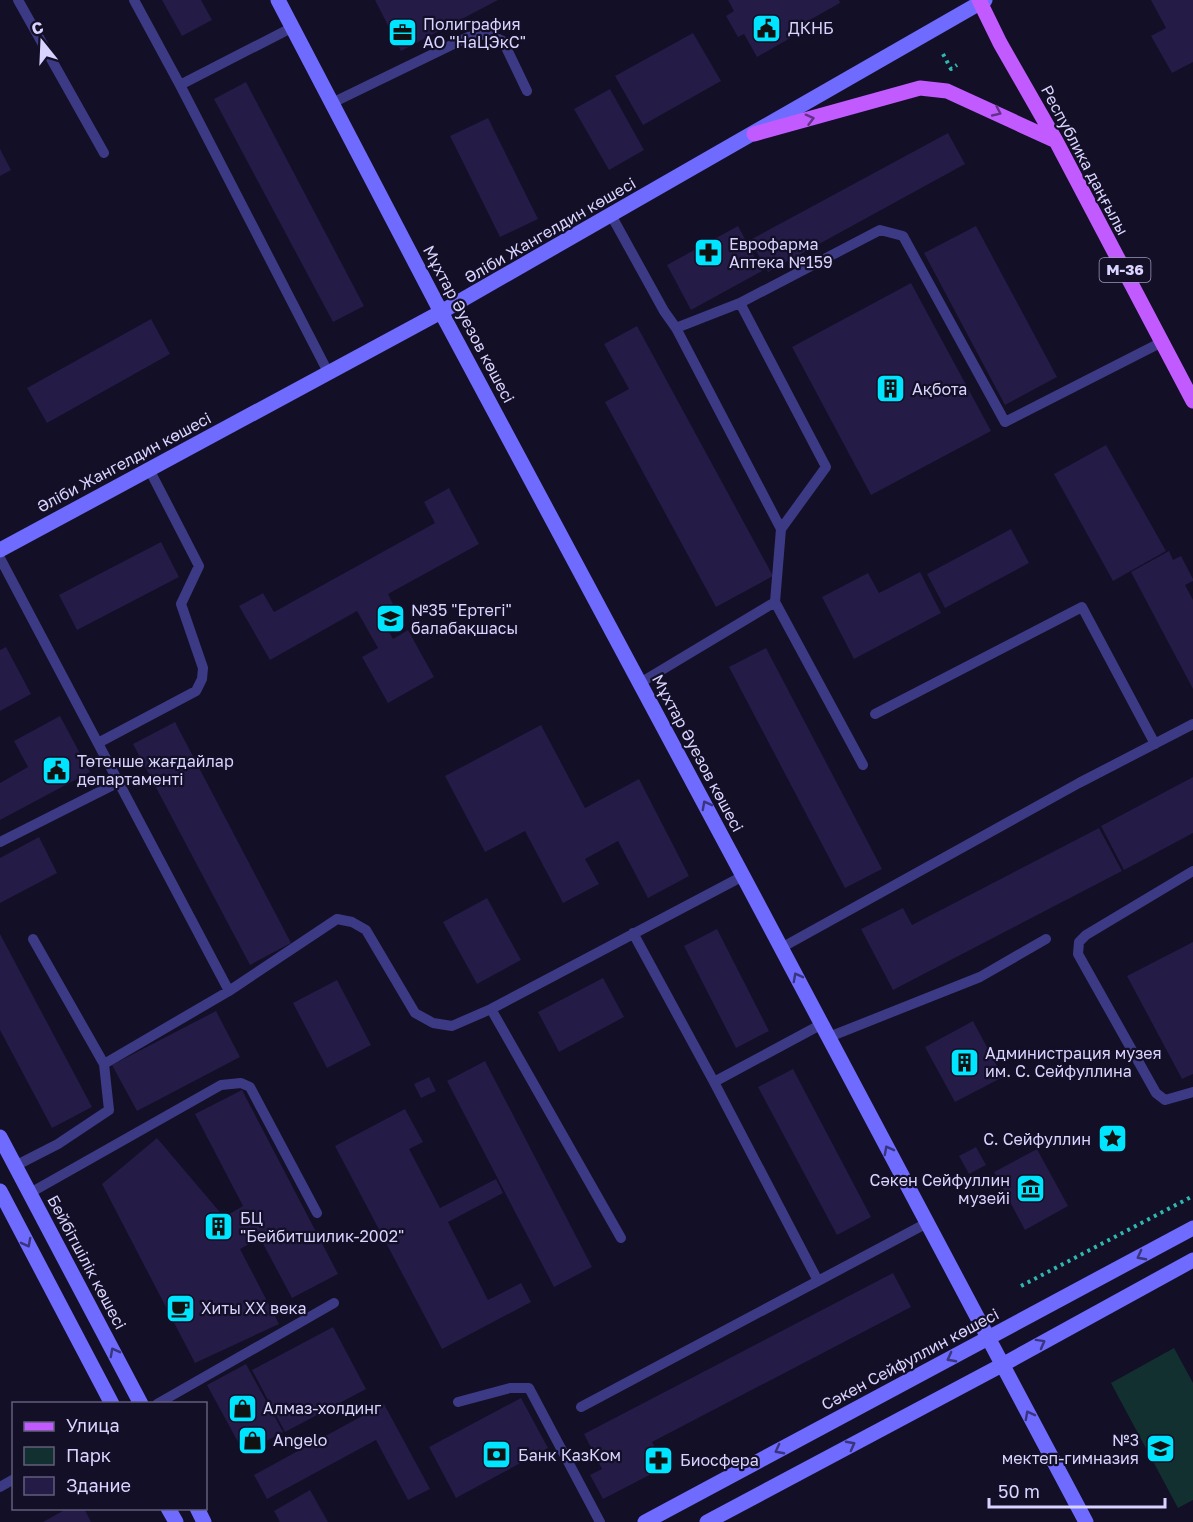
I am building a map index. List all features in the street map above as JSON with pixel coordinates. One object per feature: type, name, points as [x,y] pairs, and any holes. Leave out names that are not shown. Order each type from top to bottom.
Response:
[{"type":"main road","name":"Республика даңғылы","points":[[981,1],[1000,43],[1056,141],[1193,400]]},
{"type":"main road","points":[[754,134],[920,88],[947,91],[1056,141]]},
{"type":"street","name":"Мұхтар Әуезов көшесі","points":[[278,0],[441,312],[1086,1522]]},
{"type":"street","name":"Әліби Жангелдин көшесі","points":[[0,550],[441,312],[754,134],[981,1]]},
{"type":"street","name":"Бейбітшілік көшесі","points":[[0,1137],[140,1402]]},
{"type":"street","points":[[0,1191],[111,1402]]},
{"type":"street","name":"Сәкен Сейфуллин көшесі","points":[[645,1522],[1193,1228]]},
{"type":"street","points":[[707,1522],[1193,1260]]},
{"type":"lane","points":[[18,0],[104,153]]},
{"type":"lane","points":[[134,0],[328,372]]},
{"type":"lane","points":[[180,85],[293,27]]},
{"type":"lane","points":[[332,102],[468,37],[487,34],[503,41],[527,91]]},
{"type":"lane","points":[[611,215],[664,311],[676,328],[781,529]]},
{"type":"lane","points":[[676,328],[740,303],[880,230],[903,236],[1005,422],[1162,342]]},
{"type":"lane","points":[[740,303],[826,467],[781,529],[775,602],[863,765]]},
{"type":"lane","points":[[98,743],[196,691],[202,679],[203,668],[181,604],[198,566],[148,469]]},
{"type":"lane","points":[[0,558],[229,992]]},
{"type":"lane","points":[[640,683],[775,602]]},
{"type":"lane","points":[[874,714],[1082,607],[1155,744]]},
{"type":"lane","points":[[781,948],[1079,783],[1193,724]]},
{"type":"lane","points":[[0,842],[119,782]]},
{"type":"lane","points":[[1193,870],[1086,935],[1079,942],[1078,954],[1156,1093],[1165,1100],[1193,1092]]},
{"type":"lane","points":[[104,1064],[229,992],[337,919],[352,921],[366,930],[415,1013],[433,1023],[452,1026],[491,1009],[743,876]]},
{"type":"lane","points":[[633,933],[818,1281]]},
{"type":"lane","points":[[15,1166],[58,1144],[109,1110],[104,1064],[33,939]]},
{"type":"lane","points":[[714,1082],[826,1031],[980,977],[1046,939]]},
{"type":"lane","points":[[491,1009],[621,1238]]},
{"type":"lane","points":[[30,1193],[221,1085],[241,1083],[250,1087],[317,1213]]},
{"type":"lane","points":[[581,1407],[927,1223]]},
{"type":"lane","points":[[161,1402],[334,1303]]},
{"type":"lane","points":[[458,1402],[510,1388],[529,1388],[600,1522]]},
{"type":"path","points":[[943,54],[951,69],[957,65]]},
{"type":"path","points":[[1021,1286],[1193,1196]]},
{"type":"green space","points":[[1174,1348],[1193,1383],[1193,1500],[1178,1508],[1111,1383]]},
{"type":"building","points":[[162,0],[201,0],[212,20],[182,36]]},
{"type":"building","points":[[375,0],[498,0],[401,51]]},
{"type":"building","name":"ДКНБ","points":[[728,0],[839,0],[840,3],[808,21],[792,37],[757,57],[744,34],[738,37],[726,16],[734,11]]},
{"type":"building","points":[[1151,0],[1193,0],[1193,62],[1172,73],[1151,36],[1166,28]]},
{"type":"building","points":[[693,33],[721,81],[643,125],[615,76]]},
{"type":"building","points":[[246,82],[364,306],[333,322],[214,99]]},
{"type":"building","points":[[610,89],[644,150],[609,170],[574,109]]},
{"type":"building","points":[[488,118],[538,219],[500,237],[450,136]]},
{"type":"building","points":[[948,133],[965,164],[768,272],[750,240]]},
{"type":"building","points":[[0,149],[11,170],[0,176]]},
{"type":"building","points":[[738,226],[762,271],[691,310],[667,265]]},
{"type":"building","points":[[976,226],[1057,377],[1005,405],[924,253]]},
{"type":"building","name":"Ақбота","points":[[911,283],[991,431],[871,495],[792,347]]},
{"type":"building","points":[[151,319],[170,354],[47,423],[27,388]]},
{"type":"building","points":[[637,326],[773,576],[716,607],[605,402],[629,389],[604,344]]},
{"type":"building","points":[[1106,445],[1166,551],[1113,581],[1054,474]]},
{"type":"building","points":[[449,488],[479,544],[388,594],[393,604],[378,612],[393,639],[408,630],[434,677],[388,703],[362,657],[378,648],[357,611],[270,660],[239,606],[263,593],[274,612],[435,523],[424,502]]},
{"type":"building","points":[[1011,529],[1029,563],[945,608],[927,574]]},
{"type":"building","points":[[161,542],[179,577],[77,630],[59,595]]},
{"type":"building","points":[[1169,551],[1173,560],[1181,556],[1193,579],[1185,585],[1193,600],[1193,689],[1131,572]]},
{"type":"building","points":[[920,572],[941,613],[854,659],[822,597],[868,573],[879,593]]},
{"type":"building","points":[[6,647],[31,694],[0,711],[0,650]]},
{"type":"building","points":[[766,648],[882,869],[845,888],[729,667]]},
{"type":"building","name":"Төтенше жағдайлар департаменті","points":[[60,716],[90,772],[0,820],[0,783],[28,767],[14,741]]},
{"type":"building","points":[[175,722],[291,943],[250,965],[133,744]]},
{"type":"building","points":[[541,725],[585,808],[639,779],[689,876],[648,898],[618,841],[585,859],[599,884],[563,903],[525,831],[485,852],[445,776]]},
{"type":"building","points":[[1193,777],[1193,833],[1124,870],[1101,826]]},
{"type":"building","points":[[1099,828],[1122,871],[893,990],[861,929],[903,908],[912,925]]},
{"type":"building","points":[[39,837],[57,873],[0,903],[0,858]]},
{"type":"building","points":[[487,898],[521,960],[477,984],[443,922]]},
{"type":"building","points":[[717,929],[769,1031],[736,1048],[684,946]]},
{"type":"building","points":[[0,934],[92,1107],[52,1128],[0,1030]]},
{"type":"building","points":[[1193,942],[1193,1074],[1182,1079],[1127,976]]},
{"type":"building","points":[[603,978],[624,1017],[559,1052],[538,1012]]},
{"type":"building","points":[[337,980],[371,1045],[327,1068],[293,1003]]},
{"type":"building","points":[[216,1011],[240,1057],[137,1111],[112,1065]]},
{"type":"building","name":"Администрация музея им. С. Сейфуллина","points":[[973,1021],[1003,1077],[955,1102],[925,1047]]},
{"type":"building","points":[[485,1061],[592,1267],[554,1287],[447,1081]]},
{"type":"building","points":[[793,1069],[871,1217],[837,1235],[758,1087]]},
{"type":"building","points":[[429,1077],[436,1091],[421,1098],[414,1084]]},
{"type":"building","name":"БЦ \"Бейбитшилик-2002\"","points":[[242,1090],[338,1274],[292,1298],[260,1238],[240,1249],[279,1324],[195,1363],[102,1184],[157,1138],[224,1217],[243,1206],[195,1114]]},
{"type":"building","points":[[405,1109],[423,1142],[409,1149],[440,1208],[496,1179],[503,1193],[448,1222],[488,1300],[521,1283],[531,1302],[442,1349],[335,1146]]},
{"type":"building","points":[[976,1147],[986,1165],[969,1174],[959,1156]]},
{"type":"building","name":"Сәкен Сейфуллин музейі","points":[[1037,1149],[1068,1206],[1025,1230],[994,1172]]},
{"type":"building","points":[[893,1273],[911,1307],[652,1442],[665,1467],[603,1499],[590,1475],[602,1469],[584,1434]]},
{"type":"building","points":[[333,1327],[366,1389],[285,1432],[252,1370]]},
{"type":"building","points":[[246,1364],[283,1432],[244,1453],[207,1385]]},
{"type":"building","points":[[521,1398],[548,1448],[456,1498],[429,1447]]},
{"type":"building","points":[[384,1404],[430,1489],[408,1500],[376,1440],[267,1499],[254,1475]]},
{"type":"building","points":[[310,1490],[328,1522],[280,1522],[274,1511]]},
{"type":"building","points":[[64,1510],[85,1510],[91,1522],[43,1522]]},
{"type":"place","name":"ДКНБ","points":[[767,28]]},
{"type":"place","name":"Полиграфия АО \"НаЦЭкС\"","points":[[402,33]]},
{"type":"place","name":"Еврофарма Аптека №159","points":[[708,253]]},
{"type":"place","name":"Ақбота","points":[[891,389]]},
{"type":"place","name":"№35 \"Ертегі\" балабақшасы","points":[[390,619]]},
{"type":"place","name":"Төтенше жағдайлар департаменті","points":[[56,770]]},
{"type":"place","name":"Администрация музея им. С. Сейфуллина","points":[[964,1062]]},
{"type":"place","name":"С. Сейфуллин","points":[[1112,1139]]},
{"type":"place","name":"Сәкен Сейфуллин музейі","points":[[1031,1189]]},
{"type":"place","name":"БЦ \"Бейбитшилик-2002\"","points":[[219,1227]]},
{"type":"place","name":"Хиты ХХ века","points":[[180,1308]]},
{"type":"place","name":"Алмаз-холдинг","points":[[242,1408]]},
{"type":"place","name":"Angelo","points":[[252,1440]]},
{"type":"place","name":"№3 мектеп-гимназия","points":[[1160,1449]]},
{"type":"place","name":"Банк КазКом","points":[[497,1455]]},
{"type":"place","name":"Биосфера","points":[[659,1460]]}]
